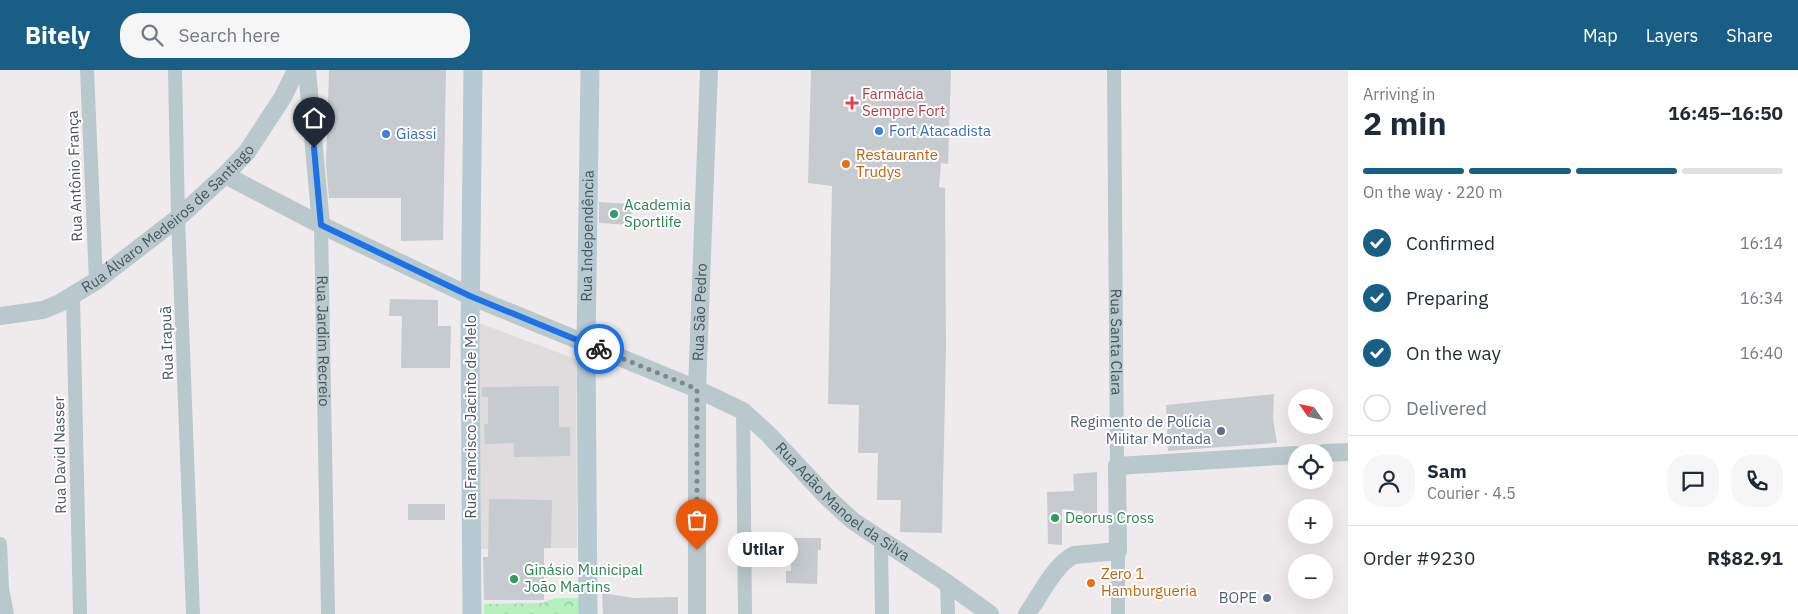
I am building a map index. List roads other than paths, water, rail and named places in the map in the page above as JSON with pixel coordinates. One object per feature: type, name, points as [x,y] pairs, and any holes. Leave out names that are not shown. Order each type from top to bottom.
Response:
[{"type":"main road","name":"Rua Francisco Jacinto de Melo","points":[[472,614],[470,296],[473,70]]},
{"type":"main road","name":"Rua Independência","points":[[588,614],[586,344],[590,70]]},
{"type":"street","name":"Rua Antônio França","points":[[88,70],[96,281]]},
{"type":"street","name":"Rua Irapuã","points":[[175,70],[178,218],[193,614]]},
{"type":"street","name":"Rua Álvaro Medeiros de Santiago","points":[[0,316],[43,310],[73,296],[96,281],[178,218],[225,175],[256,140],[283,97],[296,70]]},
{"type":"street","name":"Rua Jardim Recreio","points":[[307,70],[321,225],[328,614]]},
{"type":"street","name":"Rua São Pedro","points":[[697,614],[697,389],[709,70]]},
{"type":"street","name":"Rua Santa Clara","points":[[1114,70],[1118,614]]},
{"type":"street","name":"Rua Adão Manoel da Silva","points":[[225,175],[321,225],[470,296],[697,389],[743,411],[853,521],[990,614]]},
{"type":"street","name":"Rua David Nasser","points":[[73,296],[80,614]]},
{"type":"street","points":[[743,411],[745,614]]},
{"type":"street","points":[[1333,453],[1348,452]]},
{"type":"street","points":[[1117,466],[1288,455]]},
{"type":"street","points":[[882,540],[882,614]]},
{"type":"street","points":[[0,544],[1,588],[7,614]]},
{"type":"street","points":[[1027,614],[1056,570],[1068,558],[1074,555],[1118,551]]},
{"type":"street","points":[[947,583],[948,614]]},
{"type":"place","name":"Farmácia Sempre Fort","points":[[852,103]]},
{"type":"place","name":"Fort Atacadista","points":[[879,131]]},
{"type":"place","name":"Giassi","points":[[386,134]]},
{"type":"place","name":"Restaurante Trudys","points":[[846,164]]},
{"type":"place","name":"Academia Sportlife","points":[[614,214]]},
{"type":"place","name":"Regimento de Polícia Militar Montada","points":[[1221,431]]},
{"type":"place","name":"Deorus Cross","points":[[1055,518]]},
{"type":"place","name":"Utilar","points":[[697,550]]},
{"type":"place","name":"Ginásio Municipal João Martins","points":[[514,579]]},
{"type":"place","name":"Zero 1 Hamburgueria","points":[[1091,583]]},
{"type":"place","name":"BOPE","points":[[1267,598]]}]
